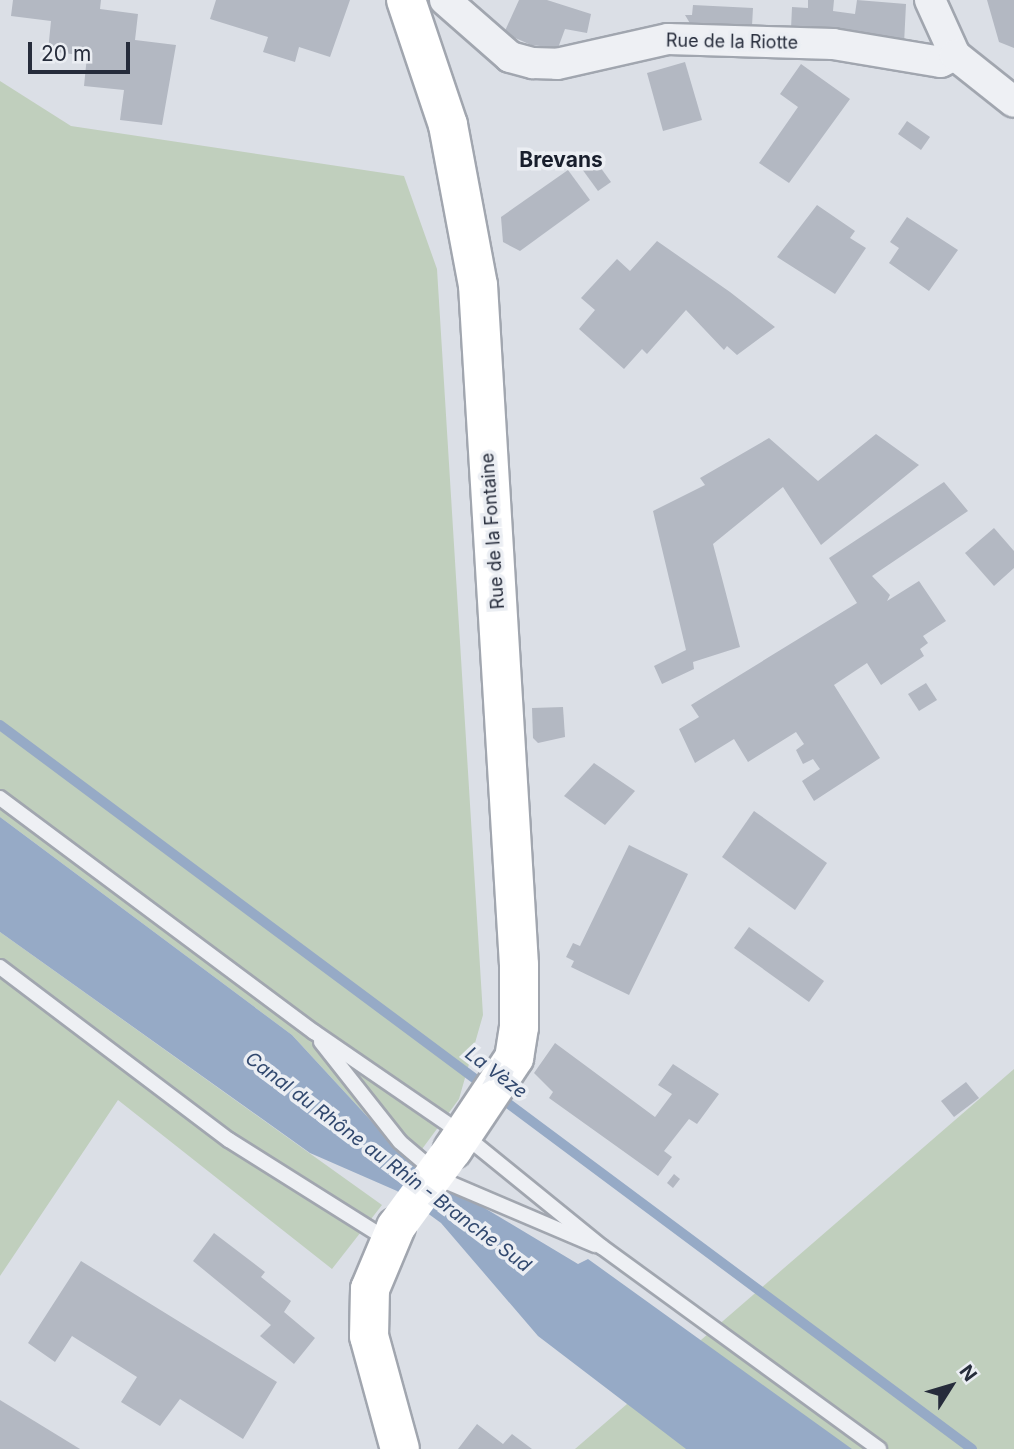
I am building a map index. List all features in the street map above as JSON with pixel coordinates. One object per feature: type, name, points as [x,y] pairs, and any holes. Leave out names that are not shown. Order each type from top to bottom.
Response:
[{"type":"street","name":"Rue de la Fontaine","points":[[406,0],[448,125],[478,285],[519,965],[519,1027],[510,1070],[463,1137]]},
{"type":"street","name":"Rue de la Riotte","points":[[445,0],[510,57],[533,63],[557,64],[668,39],[833,44],[942,62],[955,55]]},
{"type":"street","points":[[930,0],[955,55],[1014,102]]},
{"type":"street","points":[[400,1449],[369,1336],[370,1289],[392,1233],[463,1137]]},
{"type":"lane","points":[[0,798],[314,1032],[463,1137],[602,1247],[879,1449]]},
{"type":"lane","points":[[0,967],[229,1140],[392,1233]]},
{"type":"lane","points":[[314,1032],[400,1142],[439,1175],[466,1192],[602,1247]]},
{"type":"green space","points":[[0,81],[71,126],[404,176],[437,269],[483,1015],[459,1099],[411,1164],[292,1035],[0,817]]},
{"type":"green space","points":[[0,932],[382,1205],[332,1269],[118,1100],[0,1276]]},
{"type":"green space","points":[[1014,1069],[1014,1449],[575,1449]]},
{"type":"water","name":"Canal du Rhône au Rhin - Branche Sud","points":[[0,817],[292,1035],[411,1164],[578,1264],[588,1259],[852,1449],[686,1449],[538,1336],[441,1223],[397,1191],[310,1153],[0,932]]},
{"type":"building","points":[[13,0],[101,0],[100,9],[138,14],[135,40],[176,45],[162,125],[120,120],[124,90],[84,86],[87,56],[48,51],[51,21],[11,16]]},
{"type":"building","points":[[216,0],[350,0],[330,57],[299,47],[295,62],[263,52],[268,37],[210,19]]},
{"type":"building","points":[[519,0],[547,0],[591,14],[587,33],[565,29],[558,48],[531,45],[504,33]]},
{"type":"building","points":[[808,0],[834,0],[833,11],[855,14],[857,0],[906,4],[904,44],[791,29],[792,7],[808,8]]},
{"type":"building","points":[[987,0],[1014,0],[1014,48],[999,42]]},
{"type":"building","points":[[693,5],[753,8],[752,26],[691,25],[685,15],[692,15]]},
{"type":"building","points":[[685,62],[702,120],[663,131],[647,73]]},
{"type":"building","points":[[801,64],[850,99],[789,183],[759,163],[798,107],[780,94]]},
{"type":"building","points":[[907,121],[930,137],[921,150],[898,134]]},
{"type":"building","points":[[595,160],[611,182],[598,191],[582,169]]},
{"type":"building","points":[[568,170],[590,200],[520,251],[503,242],[501,217]]},
{"type":"building","points":[[817,205],[855,231],[850,238],[866,248],[835,294],[777,257]]},
{"type":"building","points":[[907,217],[958,250],[929,291],[889,263],[899,248],[890,242]]},
{"type":"building","points":[[657,241],[775,327],[737,355],[727,346],[724,350],[686,310],[647,354],[642,349],[624,369],[579,329],[595,310],[581,298],[617,259],[630,271]]},
{"type":"building","points":[[876,434],[919,465],[821,545],[783,487],[713,544],[740,647],[693,662],[694,669],[662,684],[654,666],[686,650],[653,511],[705,485],[700,478],[769,438],[818,481]]},
{"type":"building","points":[[944,482],[968,511],[872,576],[890,595],[887,601],[919,581],[946,621],[923,636],[928,643],[920,649],[924,656],[881,685],[867,663],[834,685],[880,758],[814,801],[802,781],[820,769],[813,759],[803,764],[796,750],[804,744],[796,732],[748,762],[734,739],[695,763],[679,729],[699,717],[691,705],[857,603],[829,558]]},
{"type":"building","points":[[994,528],[1014,551],[1014,568],[994,586],[965,553]]},
{"type":"building","points":[[926,683],[937,700],[919,711],[908,694]]},
{"type":"building","points":[[563,707],[565,737],[538,743],[533,738],[532,708]]},
{"type":"building","points":[[594,763],[635,791],[605,825],[564,796]]},
{"type":"building","points":[[754,811],[827,863],[795,910],[722,857]]},
{"type":"building","points":[[629,845],[688,874],[629,995],[571,967],[574,961],[566,957],[573,943],[580,946]]},
{"type":"building","points":[[749,927],[824,981],[809,1002],[734,948]]},
{"type":"building","points":[[555,1043],[655,1117],[672,1094],[658,1085],[673,1064],[719,1094],[697,1124],[689,1119],[664,1151],[672,1157],[658,1176],[549,1098],[553,1092],[534,1073]]},
{"type":"building","points":[[966,1082],[979,1098],[954,1117],[941,1101]]},
{"type":"building","points":[[674,1174],[680,1179],[673,1188],[667,1183]]},
{"type":"building","points":[[214,1233],[265,1272],[261,1277],[291,1301],[284,1312],[315,1338],[294,1364],[260,1336],[271,1325],[193,1261]]},
{"type":"building","points":[[81,1261],[277,1382],[243,1439],[180,1399],[160,1426],[121,1402],[137,1377],[72,1336],[55,1362],[28,1343]]},
{"type":"building","points":[[0,1400],[80,1449],[0,1449]]},
{"type":"building","points":[[477,1424],[503,1444],[512,1434],[532,1449],[458,1449]]},
{"type":"waterway","name":"La Vèze","points":[[0,725],[972,1449]]},
{"type":"district","name":"Brevans","points":[[561,160]]}]
